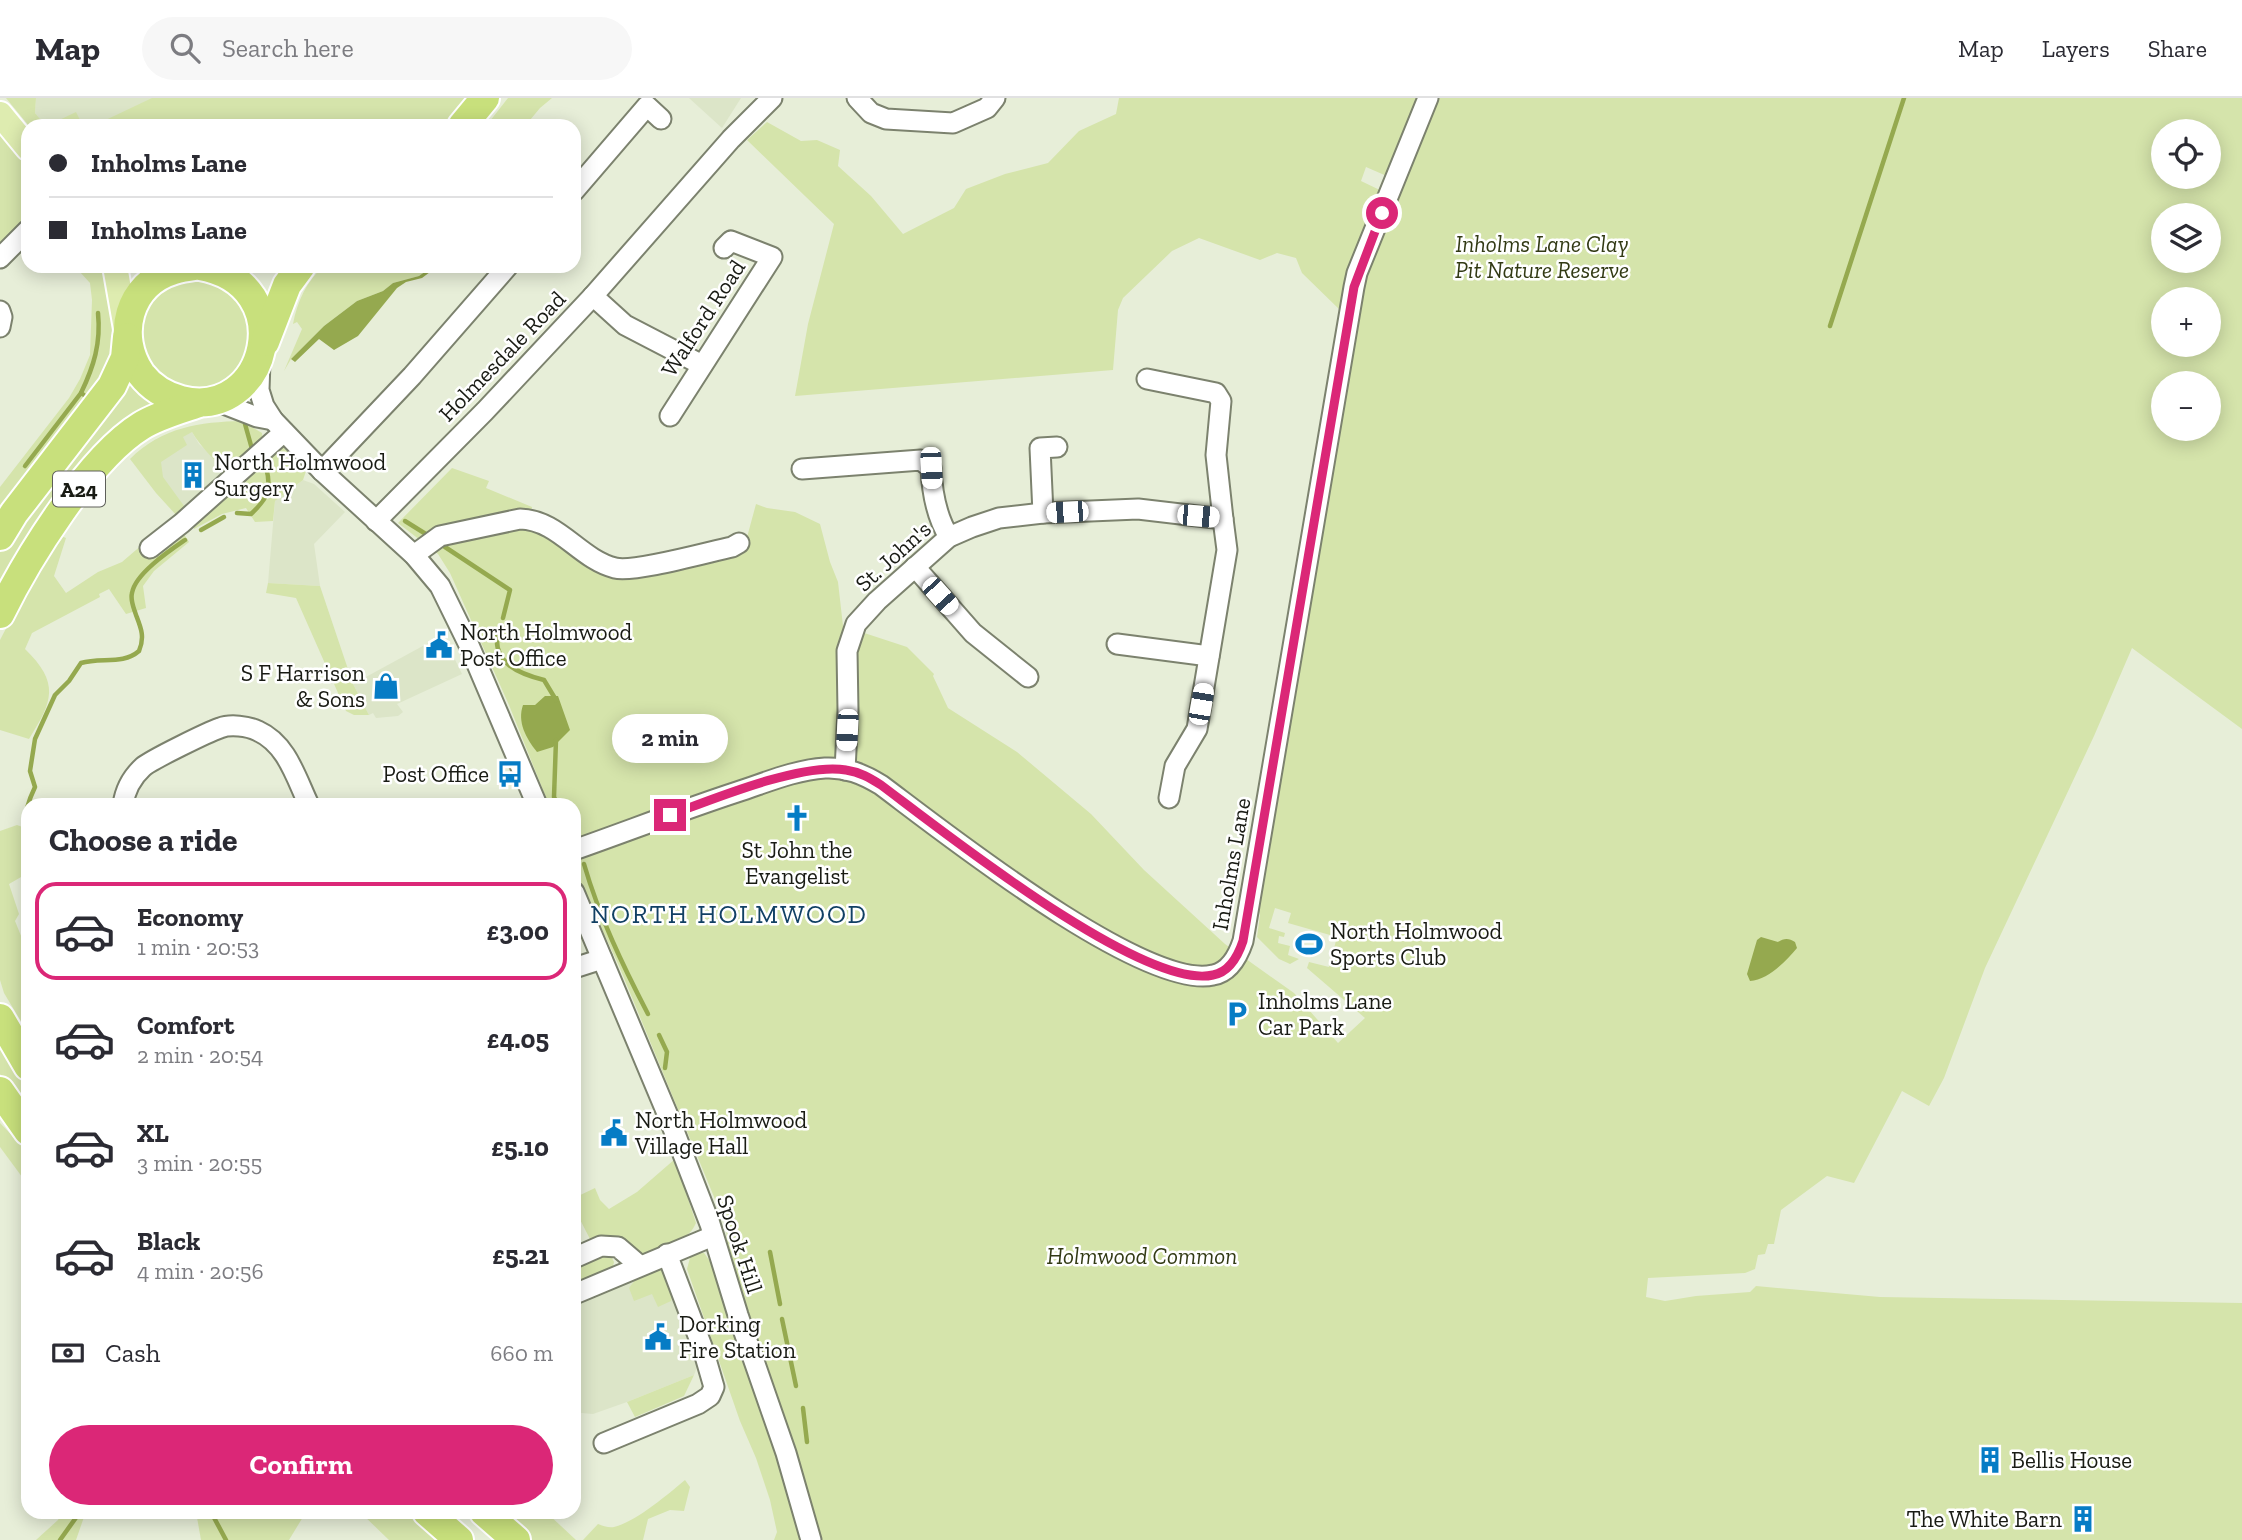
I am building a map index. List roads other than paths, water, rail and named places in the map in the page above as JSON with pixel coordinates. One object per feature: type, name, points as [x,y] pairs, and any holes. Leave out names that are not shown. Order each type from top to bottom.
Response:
[{"type":"highway","points":[[468,119],[485,98]]},
{"type":"highway","points":[[168,273],[149,285],[132,307],[127,333],[134,361],[142,376],[159,391],[175,399],[206,402],[242,385],[252,373],[287,285],[296,273]]},
{"type":"highway","points":[[220,273],[238,280],[253,296],[264,329],[260,353]]},
{"type":"highway","name":"A24","points":[[0,536],[14,513],[111,386],[125,358],[127,333]]},
{"type":"highway","name":"A24","points":[[0,614],[32,555],[60,514],[109,453],[143,424],[206,402]]},
{"type":"highway","points":[[0,1018],[21,1054]]},
{"type":"highway","points":[[0,1091],[21,1121]]},
{"type":"highway","points":[[435,1519],[459,1540]]},
{"type":"highway","points":[[492,1519],[516,1540]]},
{"type":"main road","points":[[0,114],[21,140]]},
{"type":"main road","points":[[116,273],[127,333]]},
{"type":"street","name":"Holmesdale Road","points":[[376,521],[593,296],[731,139],[772,98]]},
{"type":"street","points":[[858,98],[872,113],[886,119],[953,123],[987,108],[995,98]]},
{"type":"street","name":"Inholms Lane","points":[[581,847],[718,797],[795,773],[826,768],[845,769],[863,774],[881,785],[1038,900],[1138,957],[1172,971],[1195,975],[1213,975],[1230,967],[1243,941],[1357,273],[1428,98]]},
{"type":"street","points":[[581,183],[647,106],[661,119]]},
{"type":"street","points":[[0,258],[21,237]]},
{"type":"street","name":"Walford Road","points":[[670,416],[772,257],[731,240],[724,248]]},
{"type":"street","points":[[322,471],[404,385],[502,273]]},
{"type":"street","points":[[593,296],[625,325],[702,365]]},
{"type":"street","points":[[0,311],[0,327]]},
{"type":"street","points":[[260,353],[259,390],[264,406],[279,426],[322,471],[414,555],[440,586],[454,610],[534,798]]},
{"type":"street","points":[[1147,379],[1216,393],[1221,401],[1216,455],[1227,550],[1197,729],[1174,766],[1169,798]]},
{"type":"street","points":[[206,402],[279,426]]},
{"type":"street","points":[[150,548],[182,523],[279,426]]},
{"type":"street","points":[[1043,513],[1040,448],[1058,447]]},
{"type":"street","points":[[802,469],[921,460],[931,468],[932,491],[940,523],[949,537]]},
{"type":"street","name":"St. John's","points":[[845,769],[847,651],[856,624],[877,601],[949,537],[999,518],[1043,513],[1138,509],[1223,519]]},
{"type":"street","points":[[414,555],[440,536],[520,519],[533,519],[548,526],[589,556],[615,568],[633,568],[732,547],[739,543]]},
{"type":"street","points":[[915,567],[973,633],[1028,677]]},
{"type":"street","points":[[1117,645],[1209,656]]},
{"type":"street","points":[[125,798],[132,779],[145,765],[222,727],[244,727],[257,730],[283,751],[306,798]]},
{"type":"street","name":"Spook Hill","points":[[581,909],[669,1118],[713,1236],[786,1453],[811,1540]]},
{"type":"street","points":[[581,953],[599,952]]},
{"type":"street","points":[[581,964],[599,952]]},
{"type":"street","points":[[581,1291],[713,1236]]},
{"type":"street","points":[[581,1255],[601,1247],[618,1247],[639,1265]]},
{"type":"street","points":[[604,1443],[698,1404],[710,1396],[714,1387],[703,1349],[667,1254]]},
{"type":"waterway","points":[[1830,326],[1904,98]]},
{"type":"waterway","points":[[81,393],[96,354],[98,313]]},
{"type":"waterway","points":[[25,466],[81,393],[84,395]]},
{"type":"waterway","points":[[245,424],[252,449]]},
{"type":"waterway","points":[[237,513],[251,514],[265,498],[269,482],[266,467]]},
{"type":"waterway","points":[[201,530],[224,517]]},
{"type":"waterway","points":[[405,521],[429,536]]},
{"type":"waterway","points":[[30,798],[35,787],[30,771],[35,739],[55,695],[81,663],[126,658],[139,651],[142,637],[132,602],[134,586],[154,564],[185,540]]},
{"type":"waterway","points":[[445,547],[510,590],[503,618]]},
{"type":"waterway","points":[[498,632],[497,643],[503,659],[517,670],[544,680],[556,700]]},
{"type":"waterway","points":[[554,798],[556,740]]},
{"type":"waterway","points":[[584,864],[612,940],[648,1014]]},
{"type":"waterway","points":[[659,1035],[667,1052],[665,1068]]},
{"type":"waterway","points":[[770,1252],[780,1304]]},
{"type":"waterway","points":[[782,1319],[796,1386]]},
{"type":"waterway","points":[[803,1408],[807,1442]]},
{"type":"waterway","points":[[60,1540],[75,1519]]},
{"type":"waterway","points":[[215,1519],[226,1540]]},
{"type":"place","name":"North Holmwood Surgery","points":[[193,475]]},
{"type":"place","name":"North Holmwood Post Office","points":[[439,645]]},
{"type":"place","name":"S F Harrison & Sons","points":[[386,686]]},
{"type":"place","name":"Post Office","points":[[510,774]]},
{"type":"place","name":"St John the Evangelist","points":[[797,818]]},
{"type":"place","name":"North Holmwood Sports Club","points":[[1309,944]]},
{"type":"place","name":"Inholms Lane Car Park","points":[[1237,1014]]},
{"type":"place","name":"North Holmwood Village Hall","points":[[614,1133]]},
{"type":"place","name":"Dorking Fire Station","points":[[658,1337]]},
{"type":"place","name":"Bellis House","points":[[1990,1460]]},
{"type":"place","name":"The White Barn","points":[[2083,1519]]},
{"type":"district","name":"NORTH HOLMWOOD","points":[[729,914]]},
{"type":"park label","name":"Inholms Lane Clay Pit Nature Reserve","points":[[1542,257]]},
{"type":"park label","name":"Holmwood Common","points":[[1142,1256]]}]
